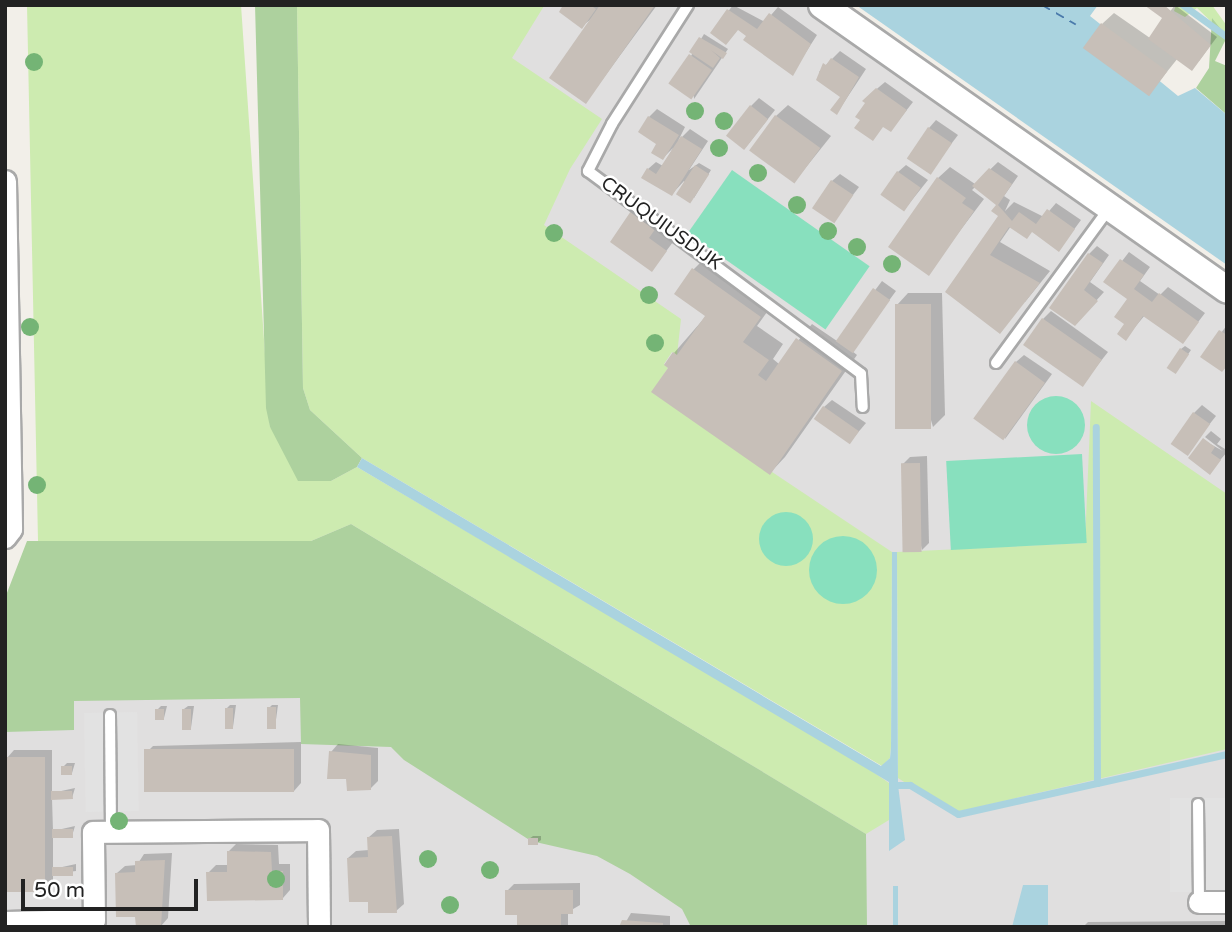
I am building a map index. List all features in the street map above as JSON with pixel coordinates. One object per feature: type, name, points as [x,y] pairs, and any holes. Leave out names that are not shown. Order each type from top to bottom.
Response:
[{"type":"street","points":[[822,5],[1227,290]]},
{"type":"street","points":[[5,181],[11,528],[5,537]]},
{"type":"street","points":[[5,922],[94,920],[93,832],[318,830],[319,927]]},
{"type":"street","points":[[1199,902],[1227,902]]},
{"type":"lane","name":"CRUQUIUSDIJK","points":[[688,5],[612,124],[588,171],[862,374],[863,407]]},
{"type":"lane","points":[[996,363],[1110,207]]},
{"type":"lane","points":[[110,716],[111,832]]},
{"type":"lane","points":[[1198,804],[1199,902]]},
{"type":"shaded area","points":[[505,5],[805,5],[1227,305],[1227,522],[1119,569],[913,580],[603,379],[509,233],[478,65]]},
{"type":"shaded area","points":[[264,675],[959,787],[1227,728],[1227,927],[5,927],[5,677]]},
{"type":"shaded area","points":[[137,712],[139,811],[86,812],[84,713]]},
{"type":"shaded area","points":[[1170,798],[1227,798],[1227,892],[1170,892]]},
{"type":"green space","points":[[27,5],[241,5],[270,427],[331,481],[357,467],[856,760],[889,783],[889,820],[866,834],[351,524],[311,541],[38,541]]},
{"type":"green space","points":[[255,5],[297,5],[303,388],[310,410],[362,458],[357,467],[331,481],[298,481],[270,427],[266,408]]},
{"type":"green space","points":[[297,5],[544,6],[512,58],[602,119],[570,169],[544,225],[681,319],[677,355],[672,352],[664,364],[668,368],[652,392],[892,552],[891,747],[890,758],[882,766],[362,458],[310,410],[303,388]]},
{"type":"green space","points":[[1176,5],[1212,5],[1227,26],[1227,37],[1197,8],[1185,17],[1174,11]]},
{"type":"green space","points":[[1212,18],[1227,37],[1215,61],[1227,66],[1226,114],[1196,88],[1209,68]]},
{"type":"green space","points":[[732,170],[870,266],[825,329],[688,233]]},
{"type":"green space","points":[[1050,396],[1062,396],[1077,404],[1085,419],[1085,431],[1077,446],[1062,454],[1050,454],[1035,446],[1027,431],[1027,419],[1035,404]]},
{"type":"green space","points":[[1091,401],[1227,494],[1227,749],[952,813],[898,778],[897,552],[1085,543]]},
{"type":"green space","points":[[1082,454],[1087,543],[951,550],[946,461]]},
{"type":"green space","points":[[786,512],[805,520],[813,539],[805,558],[786,566],[767,558],[759,539],[767,520]]},
{"type":"green space","points":[[351,524],[866,834],[867,927],[691,927],[682,909],[630,874],[597,856],[531,841],[404,760],[391,747],[301,744],[300,698],[74,701],[74,730],[5,732],[5,598],[27,541],[311,541]]},
{"type":"green space","points":[[843,536],[856,539],[867,546],[874,557],[877,570],[874,583],[867,594],[856,601],[843,604],[830,601],[819,594],[812,583],[809,570],[812,557],[819,546],[830,539]]},
{"type":"water","points":[[856,5],[1098,5],[1090,16],[1138,54],[1156,78],[1178,96],[1195,88],[1227,115],[1227,265]]},
{"type":"water","points":[[362,458],[881,766],[890,758],[891,747],[892,552],[897,552],[898,785],[905,840],[889,851],[889,782],[357,467]]},
{"type":"water","points":[[1023,885],[1048,885],[1048,927],[1012,927]]},
{"type":"water","points":[[893,886],[898,886],[898,927],[893,927]]},
{"type":"building","points":[[563,5],[590,5],[596,9],[582,29],[559,12]]},
{"type":"building","points":[[600,5],[655,5],[586,104],[549,78]]},
{"type":"building","points":[[1144,5],[1164,5],[1211,45],[1192,71],[1148,39],[1162,18]]},
{"type":"building","points":[[727,9],[757,29],[769,13],[811,44],[793,76],[743,40],[746,36],[738,30],[726,45],[710,33]]},
{"type":"building","points":[[1101,23],[1167,71],[1149,96],[1083,48]]},
{"type":"building","points":[[699,37],[727,53],[723,59],[711,50],[720,58],[713,68],[689,52]]},
{"type":"building","points":[[689,54],[712,70],[691,100],[668,83]]},
{"type":"building","points":[[831,58],[859,77],[837,115],[830,110],[840,97],[816,80],[823,63],[826,65]]},
{"type":"building","points":[[876,88],[907,110],[891,132],[883,127],[873,141],[854,128],[860,120],[855,117],[865,103],[862,101]]},
{"type":"building","points":[[750,105],[768,119],[744,150],[726,136]]},
{"type":"building","points":[[775,115],[820,148],[794,184],[749,151]]},
{"type":"building","points":[[648,116],[679,135],[663,160],[651,153],[656,144],[638,132]]},
{"type":"building","points":[[928,127],[952,143],[931,175],[907,159]]},
{"type":"building","points":[[681,136],[702,149],[672,196],[641,178],[647,168],[656,174]]},
{"type":"building","points":[[695,165],[709,174],[690,204],[676,194]]},
{"type":"building","points":[[989,168],[1012,184],[998,205],[1012,221],[1019,212],[1036,224],[1047,209],[1075,229],[1059,252],[1032,232],[1027,239],[1009,227],[990,255],[1040,283],[1000,334],[945,292],[998,216],[991,211],[996,205],[972,186]]},
{"type":"building","points":[[897,171],[921,188],[904,211],[880,195]]},
{"type":"building","points":[[937,177],[966,198],[962,203],[974,211],[929,276],[888,247]]},
{"type":"building","points":[[831,180],[853,195],[834,223],[812,208]]},
{"type":"building","points":[[631,211],[656,228],[649,238],[667,251],[652,272],[610,242]]},
{"type":"building","points":[[1088,253],[1103,263],[1084,290],[1098,301],[1075,326],[1049,308]]},
{"type":"building","points":[[1120,259],[1144,275],[1134,289],[1152,302],[1159,293],[1199,322],[1183,344],[1143,316],[1126,341],[1117,334],[1124,324],[1114,317],[1127,299],[1103,282]]},
{"type":"building","points":[[692,268],[761,317],[743,342],[769,360],[758,375],[766,381],[796,338],[842,371],[770,475],[651,392],[668,368],[664,365],[673,352],[677,355],[705,316],[674,294]]},
{"type":"building","points":[[873,288],[890,300],[853,353],[836,341]]},
{"type":"building","points":[[895,304],[931,304],[931,429],[895,429]]},
{"type":"building","points":[[1042,318],[1102,360],[1083,387],[1023,345]]},
{"type":"building","points":[[1219,330],[1227,335],[1227,366],[1222,372],[1200,357]]},
{"type":"building","points":[[1180,348],[1189,354],[1176,374],[1167,368]]},
{"type":"building","points":[[1015,361],[1045,383],[1003,440],[973,418]]},
{"type":"building","points":[[823,406],[859,431],[850,444],[814,419]]},
{"type":"building","points":[[1193,412],[1210,424],[1188,456],[1171,444]]},
{"type":"building","points":[[1203,438],[1215,447],[1211,453],[1221,460],[1210,475],[1188,458]]},
{"type":"building","points":[[901,463],[920,463],[922,552],[903,552]]},
{"type":"building","points":[[267,707],[276,707],[276,729],[267,729]]},
{"type":"building","points":[[225,708],[233,708],[233,729],[225,729]]},
{"type":"building","points":[[155,709],[164,709],[164,720],[155,720]]},
{"type":"building","points":[[182,709],[191,709],[191,730],[182,730]]},
{"type":"building","points":[[144,749],[294,749],[294,792],[144,792]]},
{"type":"building","points":[[329,751],[371,755],[371,790],[347,791],[346,779],[327,779]]},
{"type":"building","points":[[5,757],[45,757],[45,892],[5,892]]},
{"type":"building","points":[[61,766],[72,766],[72,775],[61,775]]},
{"type":"building","points":[[51,791],[72,791],[73,799],[51,800]]},
{"type":"building","points":[[52,829],[73,829],[73,838],[52,838]]},
{"type":"building","points":[[392,836],[397,913],[368,913],[368,902],[349,902],[347,858],[368,857],[367,837]]},
{"type":"building","points":[[528,838],[538,838],[538,845],[528,845]]},
{"type":"building","points":[[227,851],[271,852],[272,871],[283,871],[283,900],[207,901],[206,872],[227,872]]},
{"type":"building","points":[[165,860],[161,927],[136,927],[135,917],[116,917],[115,873],[135,872],[135,861]]},
{"type":"building","points":[[52,867],[73,867],[73,876],[52,876]]},
{"type":"building","points":[[505,890],[573,890],[573,914],[561,914],[561,927],[517,927],[517,915],[505,915]]},
{"type":"building","points":[[622,920],[663,923],[663,927],[619,927]]},
{"type":"waterway","points":[[1183,5],[1227,37]]},
{"type":"waterway","points":[[898,785],[910,785],[958,814],[1097,783],[1096,427]]},
{"type":"waterway","points":[[1097,783],[1227,754]]},
{"type":"ferry route","points":[[1042,5],[1076,25]]}]
